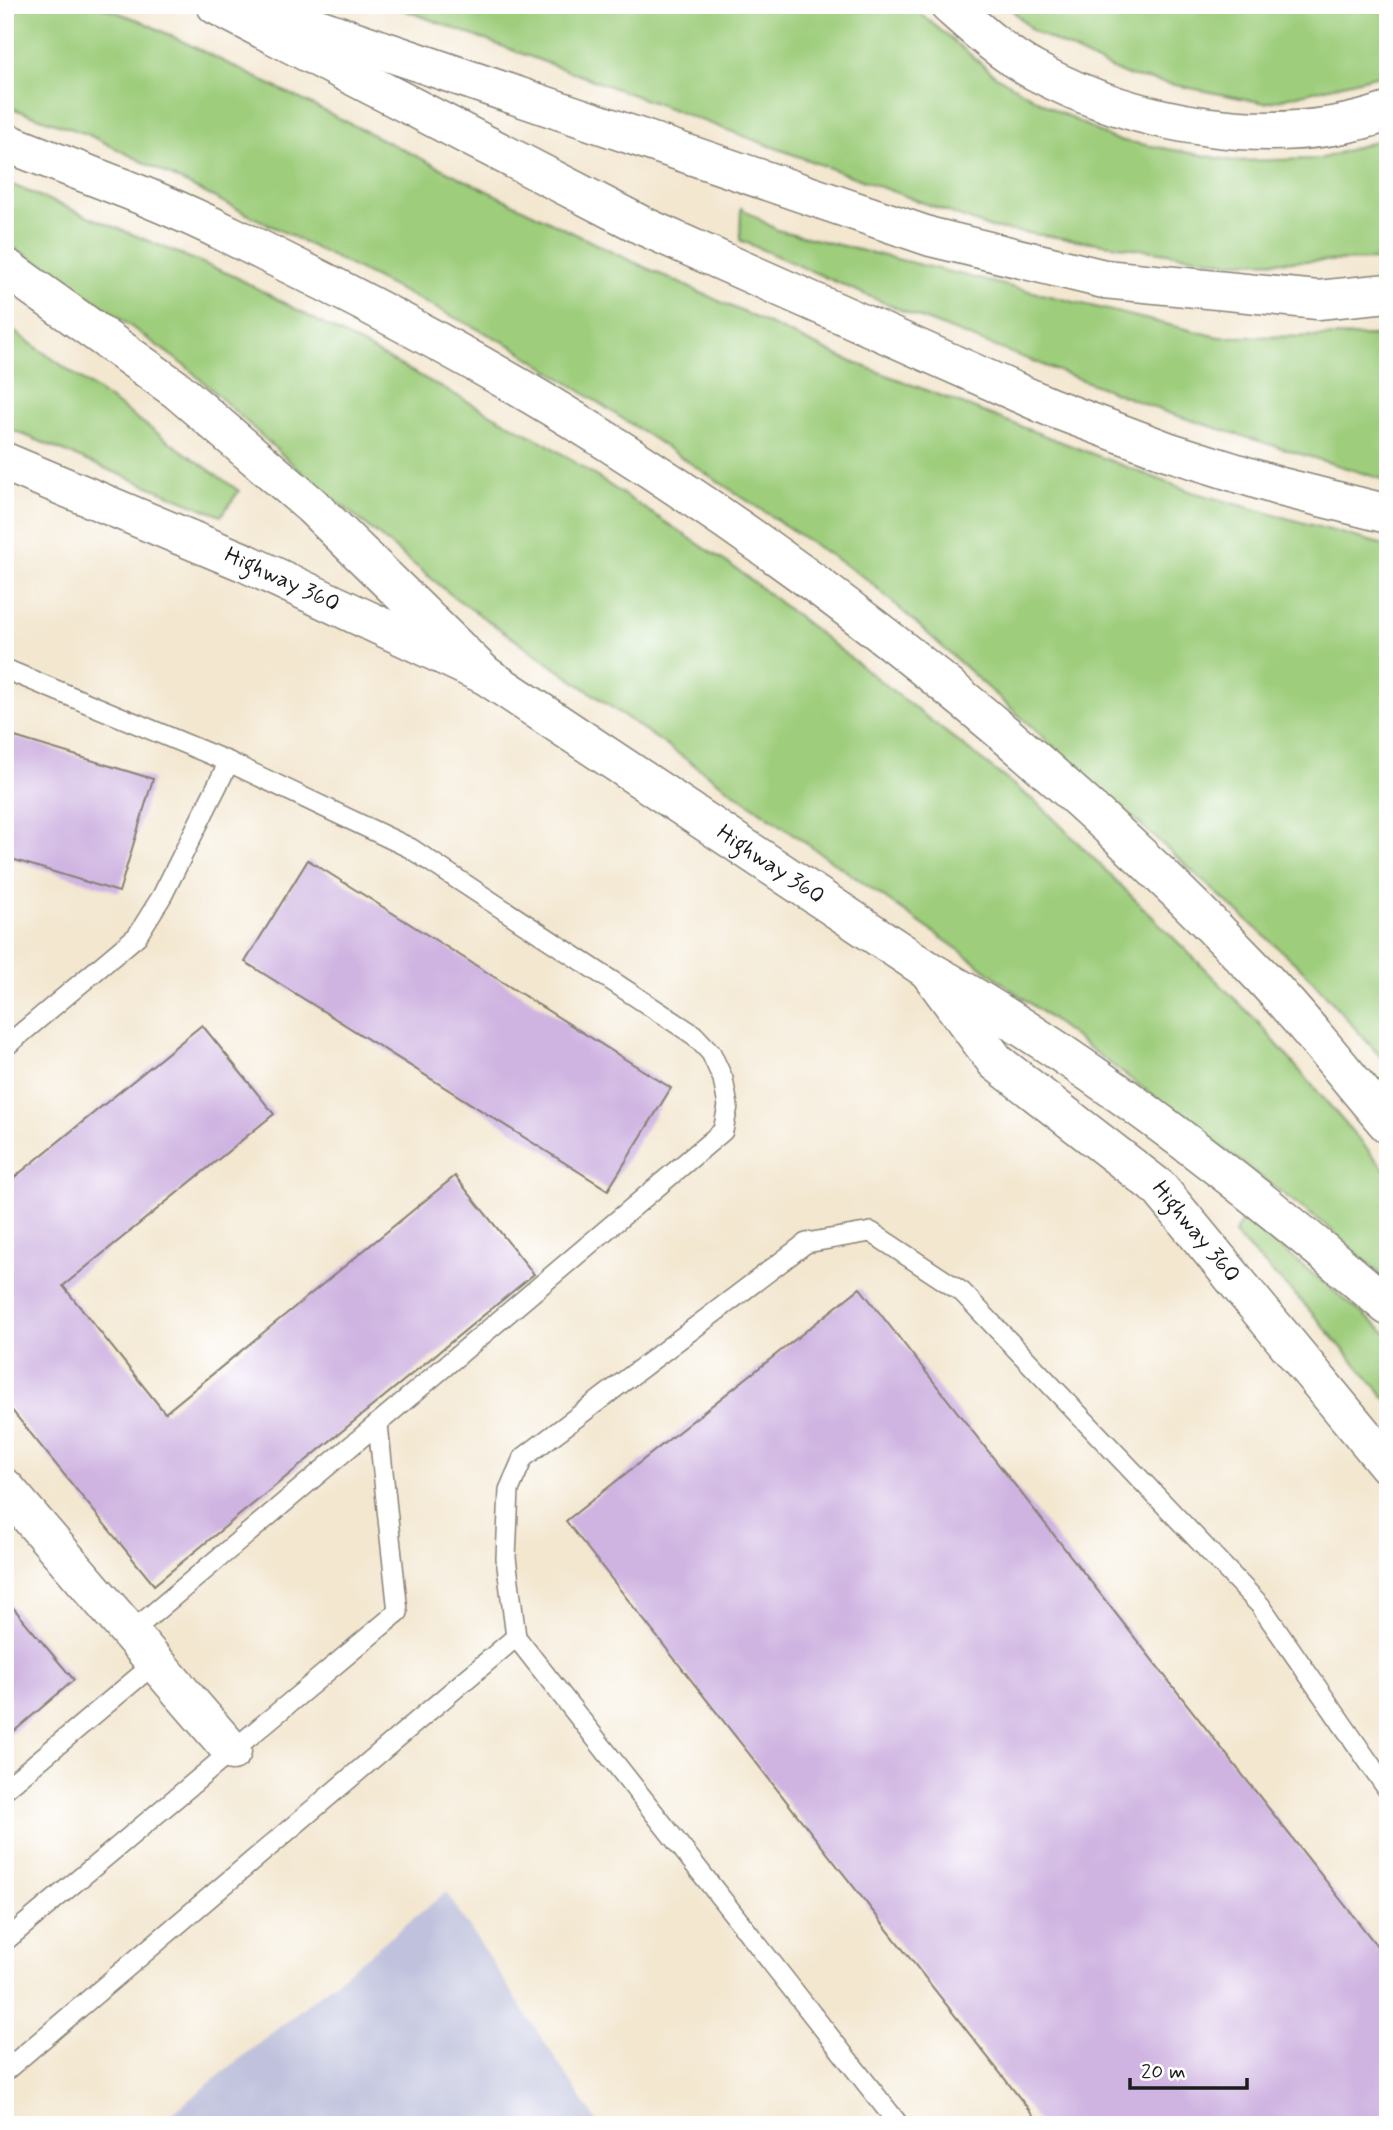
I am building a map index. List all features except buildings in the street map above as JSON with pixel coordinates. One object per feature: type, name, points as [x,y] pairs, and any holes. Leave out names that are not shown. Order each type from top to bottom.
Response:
[{"type":"main road","points":[[216,5],[643,226],[1051,407],[1167,451],[1281,487],[1388,514]]},
{"type":"main road","points":[[251,5],[931,237],[1104,279],[1318,300],[1388,293]]},
{"type":"main road","points":[[949,5],[985,37],[1032,69],[1098,99],[1168,120],[1243,129],[1311,128],[1388,111]]},
{"type":"main road","points":[[5,142],[224,231],[416,330],[598,435],[779,558],[955,691],[1111,830],[1266,981],[1388,1124]]},
{"type":"main road","points":[[5,267],[177,390],[312,506],[485,676]]},
{"type":"main road","name":"Highway 360","points":[[5,463],[246,563],[485,676],[928,970],[996,1062],[1159,1188],[1388,1465]]},
{"type":"main road","points":[[928,970],[1008,1016],[1260,1197],[1388,1306]]},
{"type":"main road","points":[[5,1488],[232,1751]]},
{"type":"lane","points":[[5,669],[229,762],[410,848],[694,1035],[711,1053],[723,1079],[728,1106],[723,1131],[130,1634]]},
{"type":"lane","points":[[5,1047],[137,936],[162,896],[229,762]]},
{"type":"lane","points":[[899,2125],[516,1637],[506,1558],[509,1490],[523,1458],[806,1244],[871,1232],[962,1292],[1260,1605],[1388,1790]]},
{"type":"lane","points":[[5,1941],[398,1612],[378,1425]]},
{"type":"lane","points":[[5,2071],[516,1637]]},
{"type":"lane","points":[[5,1789],[155,1664]]},
{"type":"shaded area","points":[[446,1892],[599,2125],[158,2125]]},
{"type":"green space","points":[[5,5],[97,5],[141,21],[614,253],[850,361],[1192,492],[1388,546],[1388,1065],[1307,974],[868,580],[512,346],[87,134],[5,106]]},
{"type":"green space","points":[[391,5],[910,5],[996,76],[1113,139],[1234,161],[1320,159],[1388,137],[1388,260],[1230,262],[991,228]]},
{"type":"green space","points":[[1007,5],[1388,5],[1388,73],[1265,103],[1125,75],[1033,31]]},
{"type":"green space","points":[[5,182],[234,276],[547,444],[738,570],[1043,808],[1256,1020],[1388,1173],[1388,1281],[1329,1228],[959,950],[454,597],[302,473],[187,367],[59,275],[5,242]]},
{"type":"green space","points":[[741,208],[777,230],[1219,337],[1388,336],[1388,481],[1168,413],[910,314],[740,240]]},
{"type":"green space","points":[[5,325],[239,491],[221,516],[5,427]]},
{"type":"green space","points":[[1243,1218],[1388,1334],[1388,1401],[1305,1305],[1234,1234]]}]
